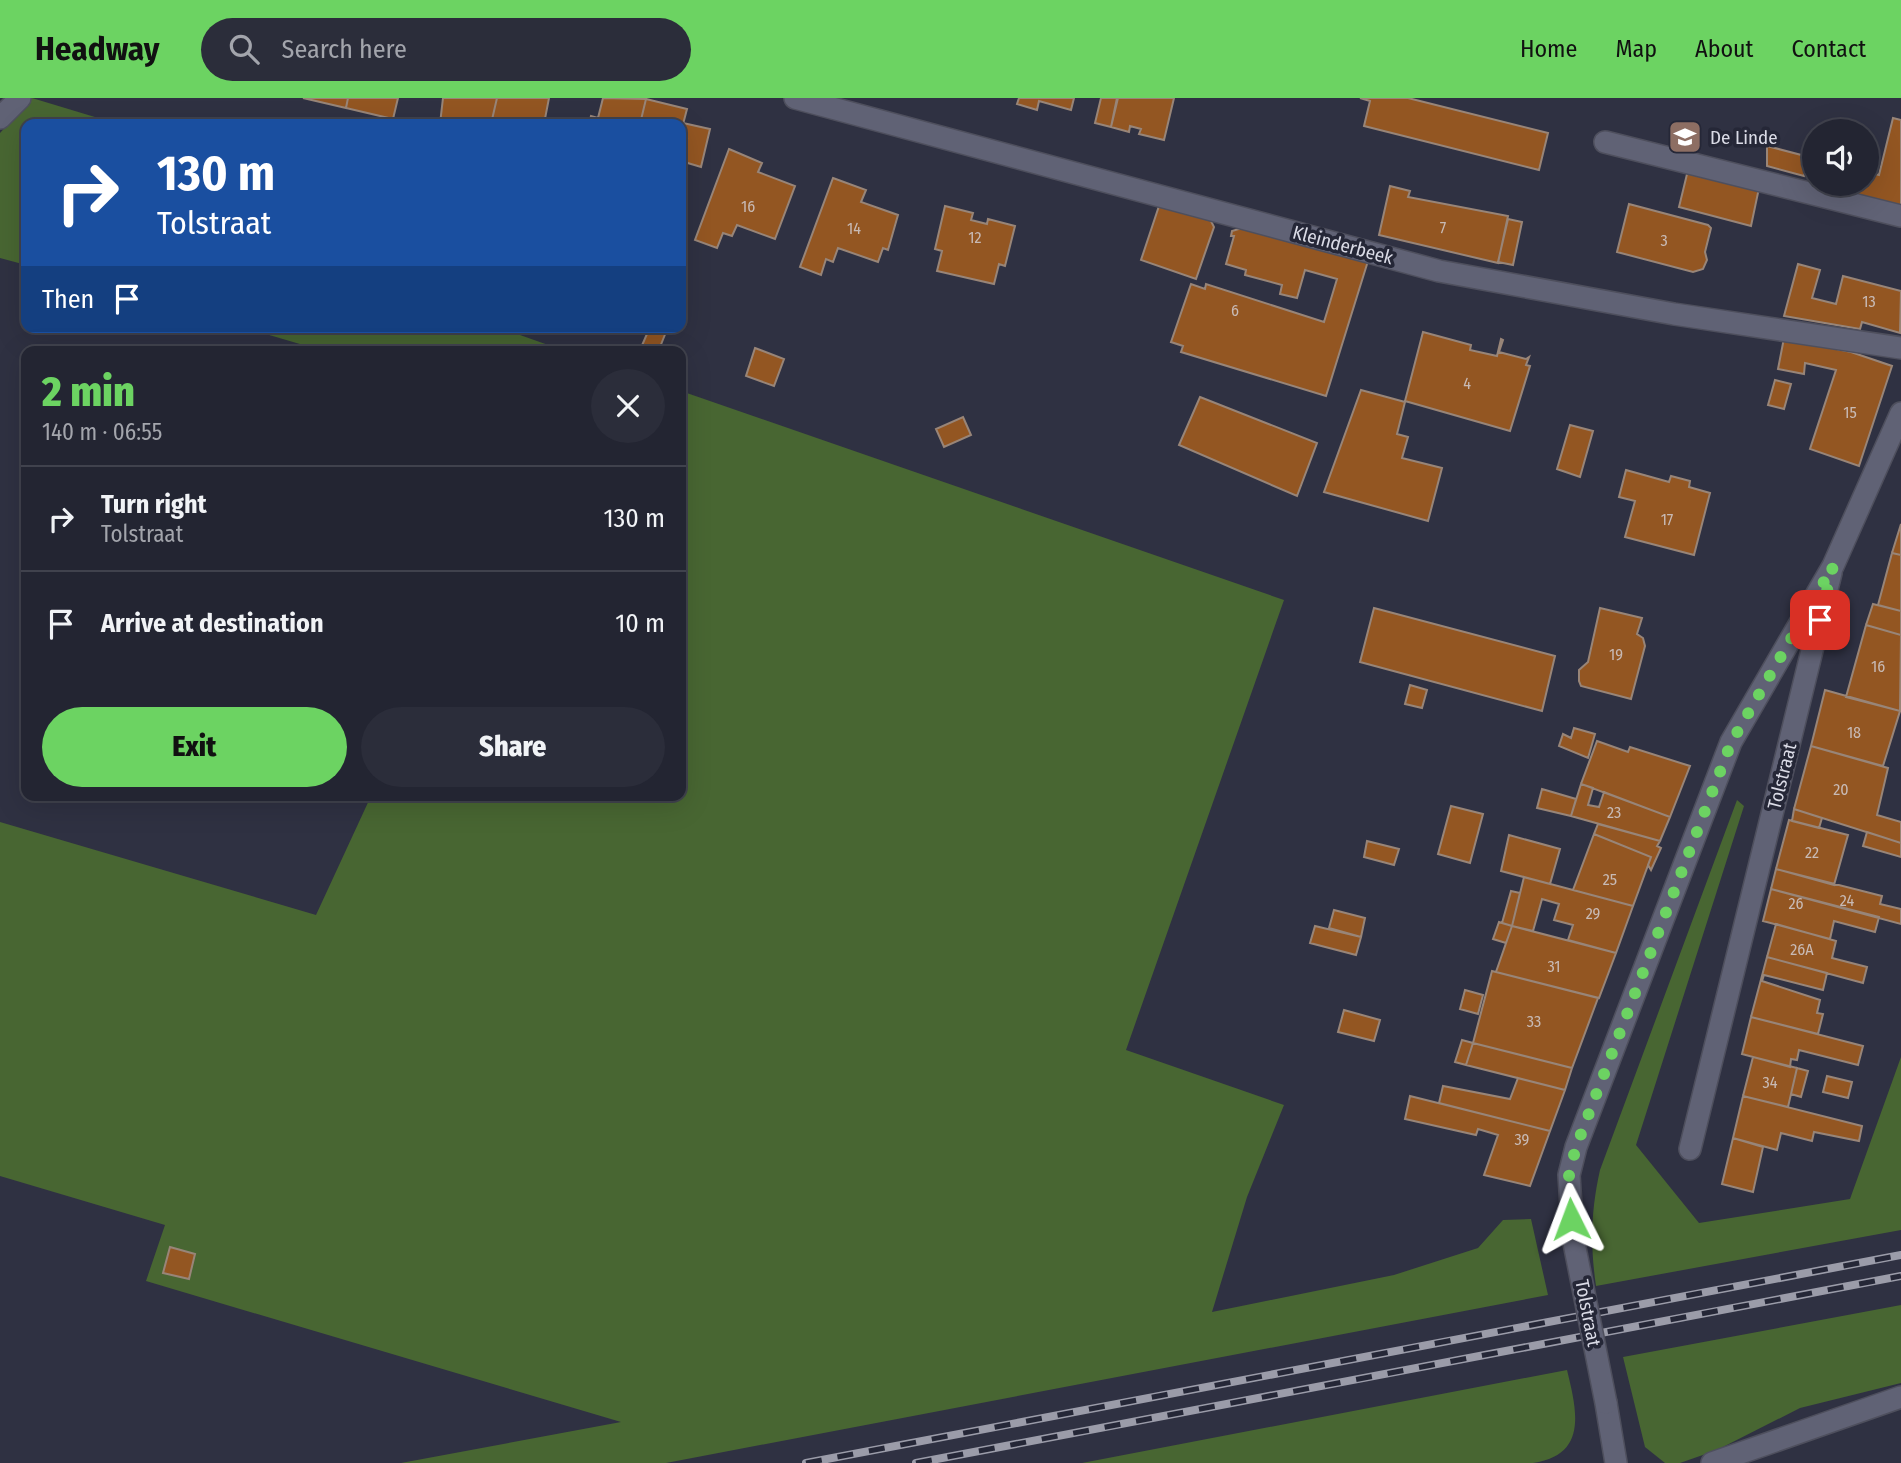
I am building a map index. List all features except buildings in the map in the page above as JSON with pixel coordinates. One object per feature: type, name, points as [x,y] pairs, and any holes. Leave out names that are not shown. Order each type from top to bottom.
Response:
[{"type":"street","points":[[0,118],[20,98]]},
{"type":"street","name":"Kleinderbeek","points":[[795,98],[1439,271],[1674,314],[1901,348]]},
{"type":"street","points":[[1605,142],[1901,216]]},
{"type":"street","name":"Tolstraat","points":[[1616,1463],[1573,1238],[1569,1175],[1576,1147],[1731,743],[1833,566],[1901,413]]},
{"type":"street","name":"Tolstraat","points":[[1690,1149],[1833,566]]},
{"type":"street","points":[[1712,1463],[1901,1398]]},
{"type":"green space","points":[[32,98],[101,119],[21,119],[21,264],[0,258],[0,133]]},
{"type":"green space","points":[[262,333],[514,333],[551,346],[307,346]]},
{"type":"green space","points":[[686,393],[1284,600],[1126,1050],[1284,1105],[1247,1197],[1212,1312],[1394,1275],[1478,1248],[1503,1220],[1531,1219],[1548,1295],[666,1463],[401,1463],[621,1422],[146,1281],[165,1225],[0,1176],[0,822],[316,915],[369,801],[686,801]]},
{"type":"green space","points":[[1737,800],[1744,806],[1636,1145],[1699,1223],[1850,1199],[1901,1057],[1901,1230],[1596,1286],[1592,1228],[1600,1170]]},
{"type":"green space","points":[[1901,1305],[1901,1383],[1800,1408],[1717,1450],[1680,1463],[1665,1463],[1645,1447],[1623,1357]]},
{"type":"green space","points":[[1567,1370],[1575,1415],[1571,1441],[1563,1451],[1551,1458],[1533,1463],[1082,1463]]},
{"type":"railway","points":[[806,1463],[1901,1255]]},
{"type":"railway","points":[[916,1463],[1901,1276]]},
{"type":"place","name":"De Linde","points":[[1685,137]]},
{"type":"route","points":[[1571,1219],[1569,1175],[1576,1147],[1731,743],[1833,566],[1820,620]]}]
